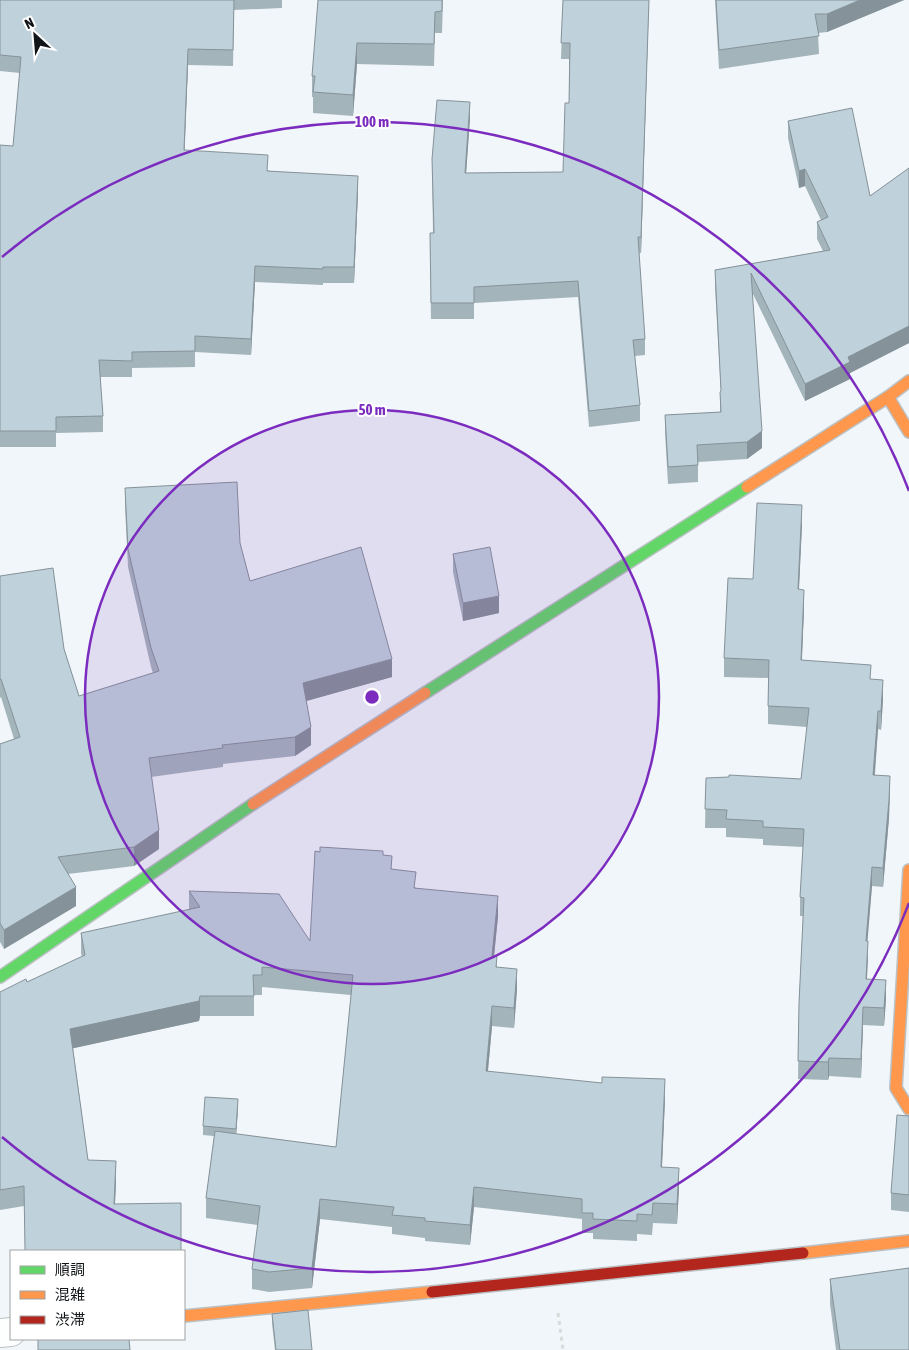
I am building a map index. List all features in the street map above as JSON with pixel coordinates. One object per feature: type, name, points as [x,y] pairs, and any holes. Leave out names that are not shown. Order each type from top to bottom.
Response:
[{"type":"street","points":[[0,977],[274,789],[888,397],[909,381]]},
{"type":"street","points":[[888,397],[909,432]]},
{"type":"street","points":[[909,870],[896,1088],[909,1110]]},
{"type":"street","points":[[185,1316],[563,1279],[909,1241]]},
{"type":"building","points":[[0,0],[234,0],[233,50],[188,49],[184,150],[268,155],[267,171],[358,176],[354,267],[323,267],[323,269],[255,266],[251,339],[195,336],[195,351],[132,352],[132,361],[99,360],[103,416],[56,417],[56,431],[0,431],[0,145],[13,146],[21,57],[0,55]]},
{"type":"building","points":[[318,0],[442,0],[442,11],[435,12],[434,44],[357,43],[353,95],[313,92],[315,76],[312,76]]},
{"type":"building","points":[[563,0],[649,0],[641,237],[638,237],[645,339],[633,340],[640,405],[589,411],[578,281],[474,287],[474,303],[431,303],[430,233],[434,233],[432,159],[437,100],[470,102],[465,173],[563,172],[565,103],[569,103],[570,43],[561,43]]},
{"type":"building","points":[[716,0],[860,0],[827,14],[815,14],[819,36],[719,50]]},
{"type":"building","points":[[852,108],[870,196],[909,168],[909,326],[848,357],[850,362],[805,384],[751,273],[762,431],[747,442],[697,445],[698,465],[668,467],[665,415],[721,412],[715,270],[830,250],[817,222],[828,217],[805,169],[799,171],[788,121]]},
{"type":"building","points":[[237,482],[240,543],[250,581],[361,547],[392,659],[303,683],[311,727],[295,737],[222,745],[223,748],[149,758],[159,830],[134,847],[58,857],[76,887],[4,930],[0,923],[0,744],[20,737],[0,679],[0,576],[53,568],[64,649],[79,696],[159,671],[151,648],[128,549],[125,488]]},
{"type":"building","points":[[757,503],[802,505],[798,589],[804,590],[801,660],[871,665],[870,679],[883,680],[881,711],[878,711],[873,775],[890,776],[889,800],[883,868],[872,867],[866,941],[868,941],[866,979],[886,980],[884,1008],[863,1007],[861,1059],[829,1058],[828,1062],[798,1061],[804,898],[800,897],[804,829],[763,827],[763,821],[726,819],[727,810],[705,809],[706,778],[729,777],[729,775],[801,779],[809,708],[768,706],[769,660],[724,658],[728,578],[753,579]]},
{"type":"building","points":[[490,547],[499,596],[463,603],[453,554]]},
{"type":"building","points":[[320,847],[383,851],[383,855],[392,856],[391,869],[416,872],[414,888],[498,896],[492,956],[497,956],[496,967],[517,969],[514,1008],[492,1006],[486,1071],[602,1083],[602,1077],[665,1079],[661,1167],[679,1168],[677,1204],[653,1203],[652,1215],[637,1214],[637,1221],[593,1219],[593,1213],[582,1213],[582,1199],[474,1187],[470,1225],[425,1221],[425,1218],[392,1215],[394,1207],[320,1199],[312,1268],[269,1272],[252,1269],[260,1206],[206,1198],[215,1131],[336,1147],[353,975],[262,967],[262,975],[253,975],[254,996],[200,996],[199,1001],[70,1029],[88,1160],[116,1161],[114,1204],[181,1203],[181,1250],[25,1250],[24,1186],[0,1190],[0,992],[26,979],[27,982],[85,955],[81,933],[200,907],[189,891],[279,894],[310,941],[315,851],[320,852]]},
{"type":"building","points":[[205,1097],[238,1099],[236,1129],[203,1126]]},
{"type":"building","points":[[897,1115],[909,1116],[909,1195],[891,1193]]},
{"type":"building","points":[[909,1268],[909,1350],[840,1350],[830,1279]]},
{"type":"building","points":[[308,1310],[312,1350],[276,1350],[272,1314]]},
{"type":"building","points":[[38,1340],[129,1340],[130,1350],[38,1350]]},
{"type":"traffic: fast","points":[[425,693],[747,487]]},
{"type":"traffic: fast","points":[[0,977],[253,804]]},
{"type":"traffic: slow","points":[[747,487],[888,397],[909,381]]},
{"type":"traffic: slow","points":[[888,397],[909,432]]},
{"type":"traffic: slow","points":[[253,804],[425,693]]},
{"type":"traffic: slow","points":[[909,870],[896,1088],[909,1109]]},
{"type":"traffic: slow","points":[[803,1253],[909,1241]]},
{"type":"traffic: slow","points":[[185,1316],[432,1292]]},
{"type":"traffic: jam","points":[[432,1292],[803,1253]]}]
